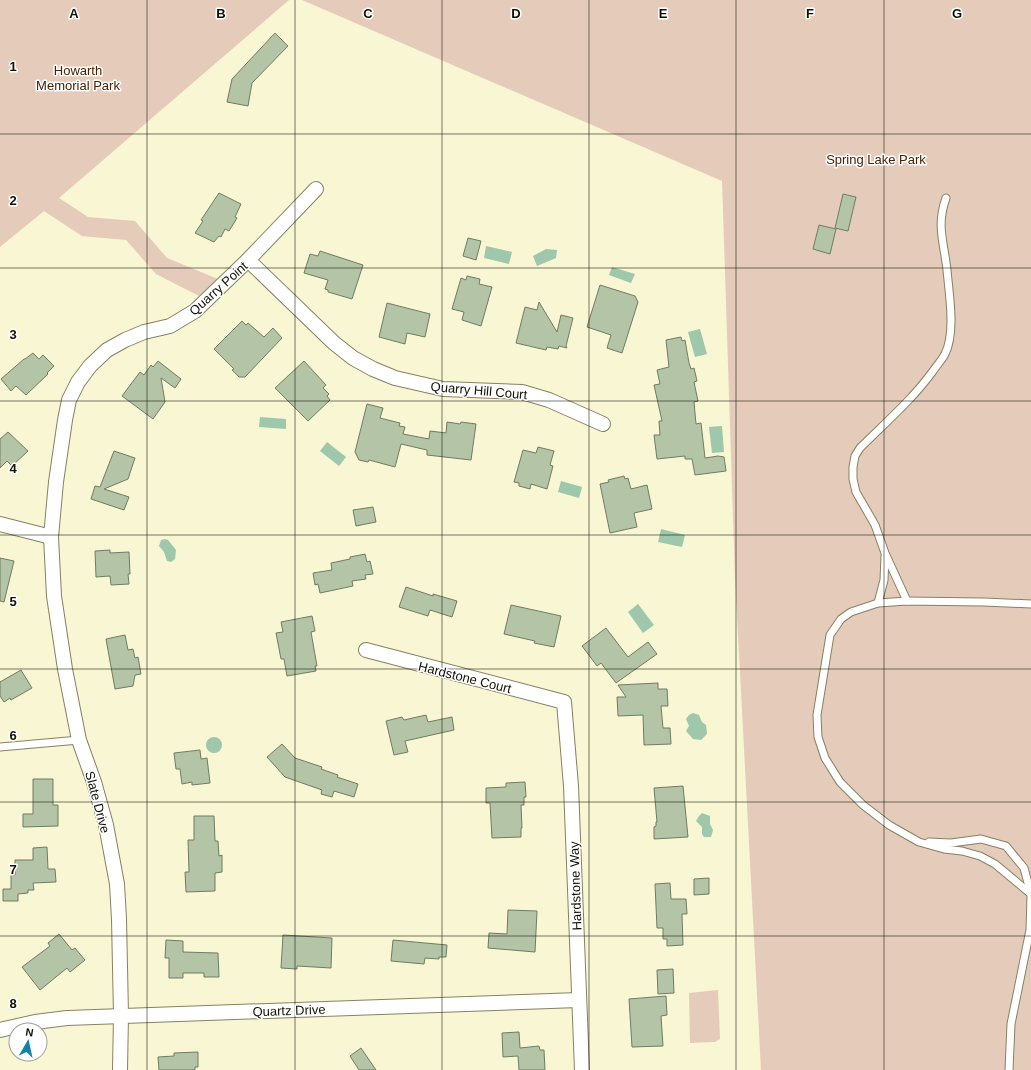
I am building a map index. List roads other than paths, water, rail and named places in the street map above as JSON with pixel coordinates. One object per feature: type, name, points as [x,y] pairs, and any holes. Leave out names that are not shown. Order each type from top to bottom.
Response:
[{"type":"street","name":"Quarry Point","points":[[51,537],[61,439],[69,400],[78,382],[90,366],[108,350],[125,340],[144,332],[170,326],[195,311],[248,260],[316,189]]},
{"type":"street","name":"Quarry Hill Court","points":[[248,260],[334,343],[353,358],[373,369],[395,378],[443,389],[522,392],[549,400],[603,424]]},
{"type":"street","points":[[0,524],[51,537]]},
{"type":"street","name":"Slate Drive","points":[[51,537],[54,596],[65,669],[79,740],[94,782],[106,825],[117,884],[120,919],[120,1070]]},
{"type":"street","name":"Hardstone Court","points":[[366,650],[564,702]]},
{"type":"street","name":"Hardstone Way","points":[[564,702],[571,786],[582,1070]]},
{"type":"street","name":"Quartz Drive","points":[[0,1030],[60,1018],[579,1000]]},
{"type":"lane","points":[[907,601],[885,553],[876,525],[856,492],[853,479],[855,456],[860,448],[919,390],[945,354],[951,326],[946,263],[941,238],[941,219],[946,198]]},
{"type":"lane","points":[[878,603],[884,580],[885,553]]},
{"type":"lane","points":[[1031,604],[907,601],[878,603],[851,612],[840,619],[830,635],[817,715],[818,737],[825,758],[840,782],[863,805],[889,825],[919,842],[944,849],[962,851],[980,856],[995,864],[1031,894]]},
{"type":"lane","points":[[0,747],[79,740]]},
{"type":"lane","points":[[919,842],[951,843],[981,839],[1006,846],[1024,868],[1031,894],[1030,930],[1011,1024],[1009,1070]]},
{"type":"park label","name":"Howarth Memorial Park","points":[[78,78]]},
{"type":"park label","name":"Spring Lake Park","points":[[876,159]]}]
